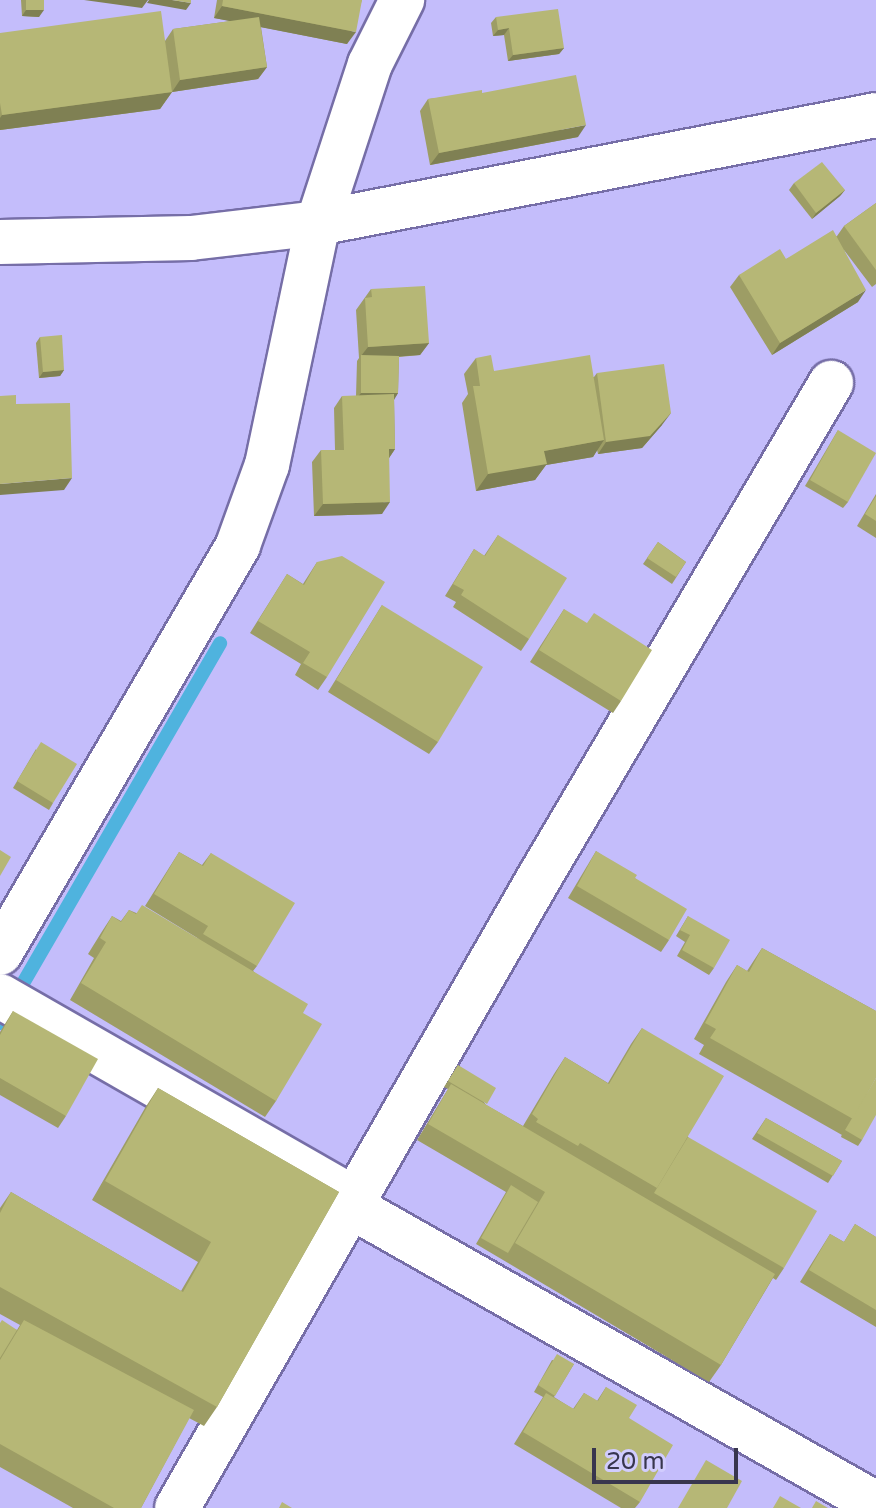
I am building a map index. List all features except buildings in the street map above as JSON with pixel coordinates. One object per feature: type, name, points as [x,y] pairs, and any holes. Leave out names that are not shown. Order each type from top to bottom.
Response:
[{"type":"street","points":[[0,953],[238,545],[267,465],[318,223],[370,64],[402,0]]},
{"type":"street","points":[[0,242],[191,238],[318,223],[876,115]]},
{"type":"street","points":[[177,1508],[539,878],[831,383]]},
{"type":"street","points":[[11,1002],[354,1204],[876,1504]]},
{"type":"waterway","points":[[0,1023],[220,643]]}]
